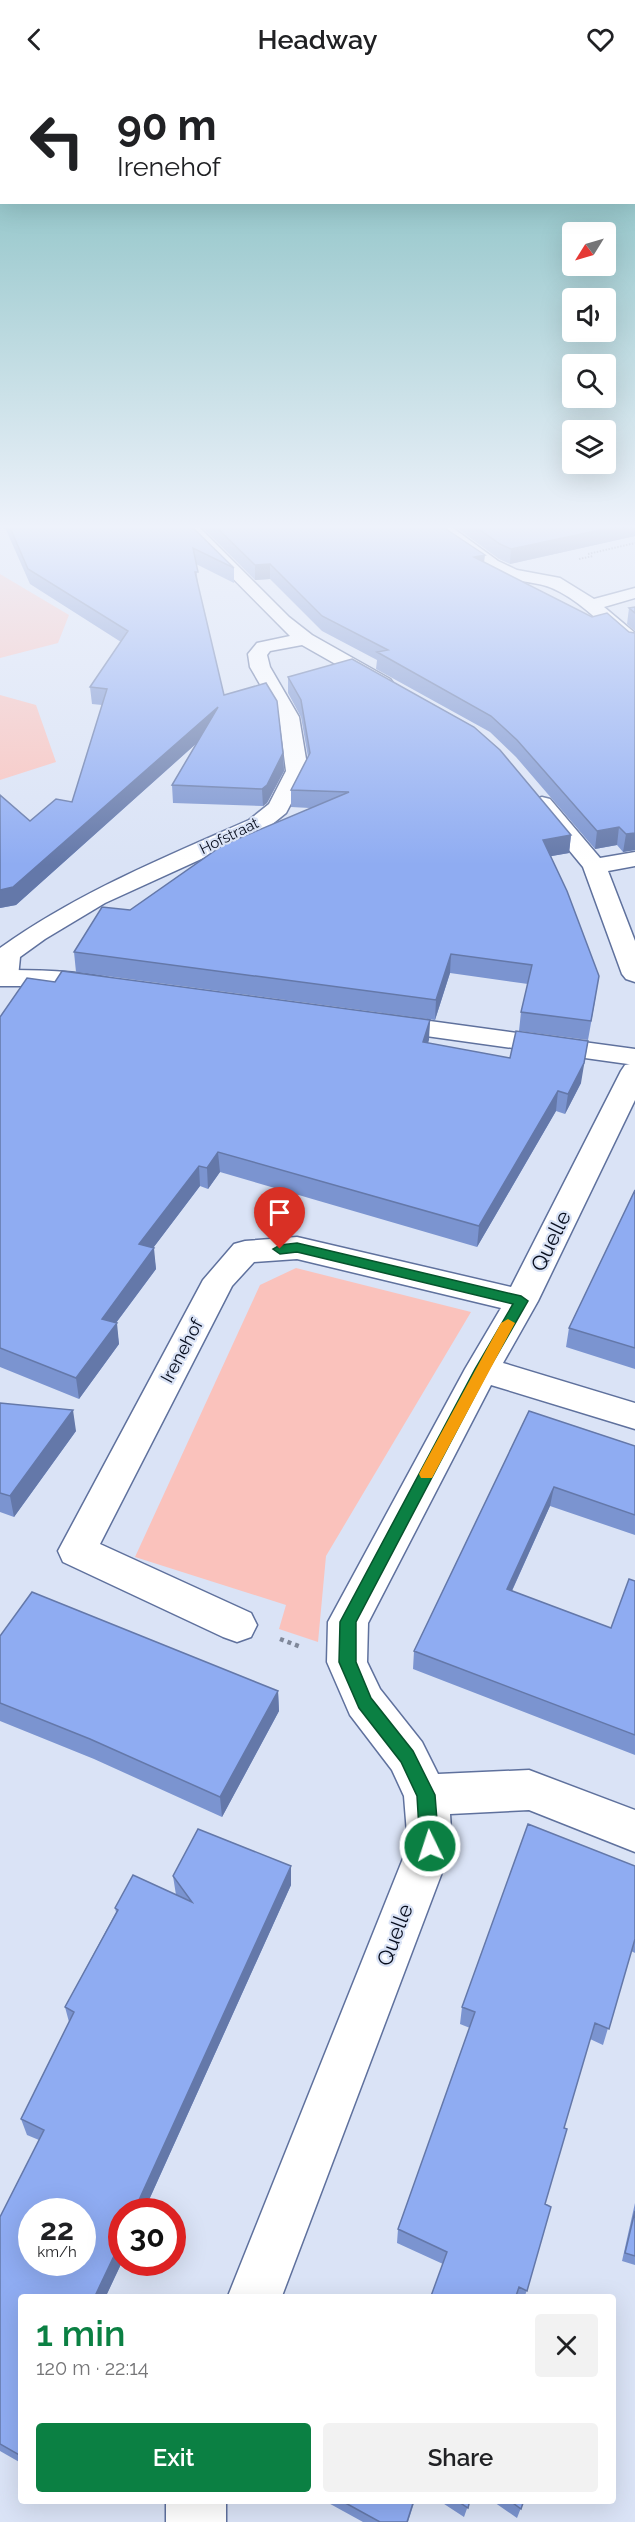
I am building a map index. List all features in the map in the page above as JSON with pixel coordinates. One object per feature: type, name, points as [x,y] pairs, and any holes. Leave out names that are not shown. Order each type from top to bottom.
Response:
[{"type":"street","points":[[303,637],[398,692]]},
{"type":"street","name":"Hofstraat","points":[[2,978],[8,954],[38,930],[92,899],[257,825],[278,808],[297,771],[289,717],[260,667],[256,654],[264,647],[305,639]]},
{"type":"street","points":[[528,788],[594,866],[635,974]]},
{"type":"street","points":[[594,866],[635,860]]},
{"type":"street","points":[[2,978],[47,978],[129,989]]},
{"type":"street","points":[[365,1021],[635,1057]]},
{"type":"street","name":"Quelle","points":[[256,2294],[430,1846],[426,1795],[407,1756],[365,1702],[347,1662],[348,1622],[482,1369],[521,1301],[635,1071]]},
{"type":"street","name":"Irenehof","points":[[237,1625],[77,1551],[219,1280],[245,1252],[297,1248],[521,1301]]},
{"type":"street","points":[[482,1369],[635,1416]]},
{"type":"street","points":[[426,1795],[529,1790],[635,1832]]},
{"type":"street","points":[[196,2504],[196,2522]]},
{"type":"path","points":[[273,1637],[309,1650]]},
{"type":"shaded area","points":[[0,637],[60,637],[58,643],[0,658]]},
{"type":"shaded area","points":[[0,695],[36,705],[56,762],[0,780]]},
{"type":"shaded area","points":[[296,1268],[471,1312],[326,1556],[318,1642],[279,1629],[286,1605],[135,1557],[260,1285]]},
{"type":"building","points":[[124,637],[210,637],[224,695],[266,683],[277,701],[283,753],[267,785],[262,789],[172,785],[218,707],[13,887],[0,890],[0,795],[30,821],[56,799],[72,802],[107,689],[90,687]]},
{"type":"building","points":[[363,637],[635,637],[635,833],[626,834],[619,827],[597,831],[517,740],[491,716],[377,652],[388,650]]},
{"type":"building","points":[[352,659],[474,727],[500,750],[571,835],[543,840],[567,891],[599,976],[591,1021],[521,1012],[532,965],[451,954],[436,1000],[74,952],[102,907],[130,910],[223,845],[349,792],[291,790],[310,753],[301,700],[288,677]]},
{"type":"building","points":[[62,971],[430,1020],[423,1042],[510,1058],[516,1031],[588,1041],[584,1063],[568,1094],[558,1091],[479,1226],[218,1152],[207,1168],[199,1166],[139,1244],[154,1248],[102,1319],[117,1323],[76,1378],[0,1348],[0,1017],[27,978],[55,982]]},
{"type":"building","points":[[635,1190],[635,1348],[569,1328]]},
{"type":"building","points":[[0,1403],[73,1410],[10,1496],[0,1493]]},
{"type":"building","points":[[529,1411],[635,1446],[635,1515],[554,1487],[507,1589],[611,1628],[629,1579],[635,1581],[635,1735],[414,1651]]},
{"type":"building","points":[[32,1592],[278,1691],[220,1797],[90,1739],[0,1703],[0,1636]]},
{"type":"building","points":[[528,1824],[635,1866],[635,1939],[609,2029],[595,2023],[564,2128],[567,2129],[545,2204],[551,2207],[527,2291],[519,2287],[517,2294],[432,2294],[447,2252],[398,2229],[475,2012],[462,2007]]},
{"type":"building","points":[[198,1829],[291,1866],[140,2198],[108,2198],[108,2269],[96,2294],[18,2294],[18,2454],[0,2444],[0,2217],[44,2130],[21,2119],[74,2012],[65,2007],[118,1910],[115,1908],[133,1875],[192,1902],[173,1876]]},
{"type":"building","points":[[635,2211],[635,2256],[625,2253]]},
{"type":"building","points":[[347,2504],[413,2504],[407,2522],[380,2522]]},
{"type":"slow traffic","points":[[426,1474],[508,1323]]},
{"type":"route","points":[[280,1249],[297,1248],[521,1301],[482,1369],[348,1622],[347,1662],[365,1702],[407,1756],[426,1795],[430,1846]]}]
